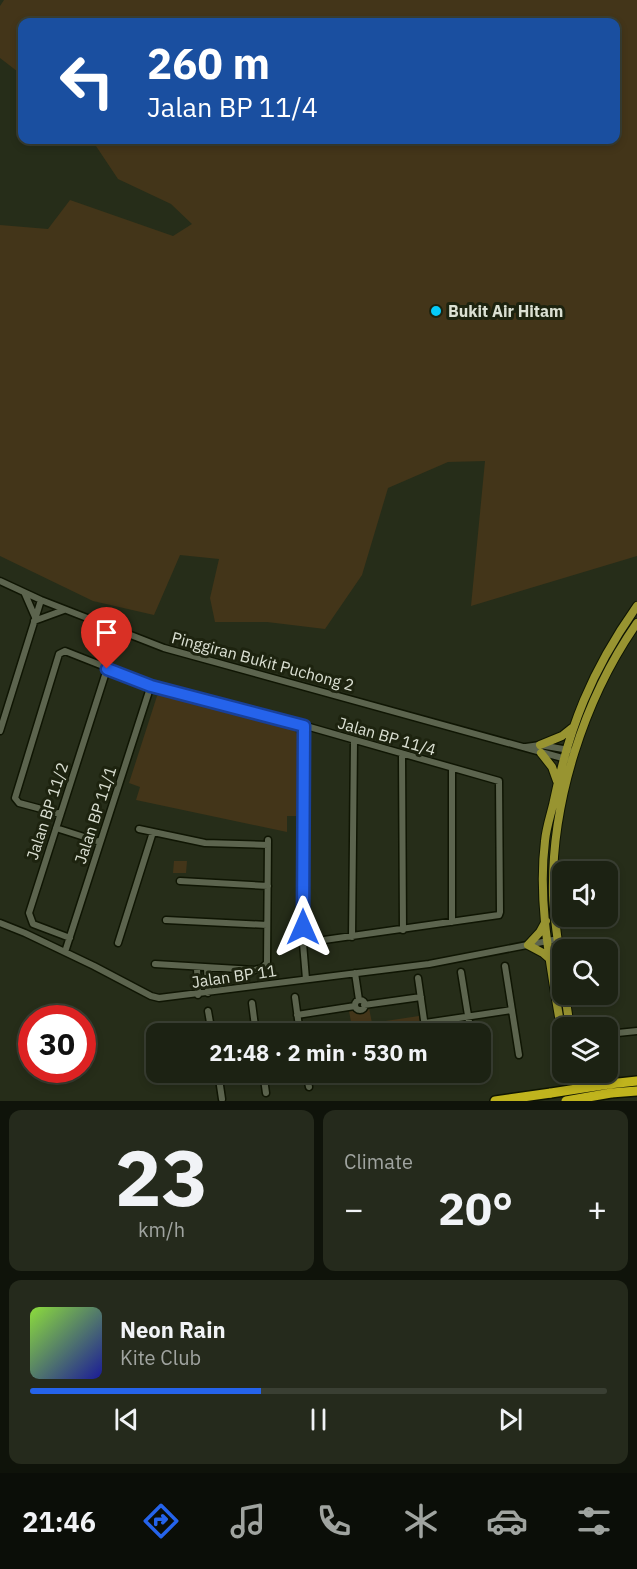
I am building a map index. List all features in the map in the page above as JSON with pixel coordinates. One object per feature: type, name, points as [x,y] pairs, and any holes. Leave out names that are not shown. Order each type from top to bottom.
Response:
[{"type":"highway","points":[[566,1101],[637,1081]]},
{"type":"highway","points":[[495,1101],[552,1093],[610,1089],[637,1090]]},
{"type":"main road","points":[[558,939],[553,900],[555,842],[572,728],[583,697],[620,630],[637,606]]},
{"type":"main road","points":[[570,751],[593,700],[637,623]]},
{"type":"main road","points":[[558,782],[541,749],[572,728]]},
{"type":"main road","points":[[559,1017],[546,920],[545,840],[558,782],[568,760]]},
{"type":"main road","points":[[546,920],[540,932],[528,945],[551,960]]},
{"type":"main road","points":[[577,1083],[583,1101]]},
{"type":"main road","points":[[586,1083],[592,1101]]},
{"type":"street","name":"Pinggiran Bukit Puchong 2","points":[[0,581],[64,610],[164,648],[525,747],[570,751]]},
{"type":"street","points":[[24,592],[34,620]]},
{"type":"street","points":[[0,730],[41,600]]},
{"type":"street","points":[[34,620],[64,610]]},
{"type":"street","name":"Jalan BP 11/4","points":[[60,814],[19,803],[15,798],[59,654],[65,651],[151,686],[499,781],[499,915],[452,922]]},
{"type":"street","name":"Jalan BP 11/2","points":[[70,938],[33,924],[28,913],[107,669]]},
{"type":"street","name":"Jalan BP 11/1","points":[[65,952],[151,686]]},
{"type":"street","points":[[304,726],[303,943],[306,979]]},
{"type":"street","points":[[352,937],[354,741]]},
{"type":"street","name":"Pinggiran Bukit Puchong 2","points":[[541,749],[568,760]]},
{"type":"street","points":[[402,754],[403,930]]},
{"type":"street","points":[[303,943],[452,922],[452,768]]},
{"type":"street","points":[[56,828],[100,842]]},
{"type":"street","points":[[139,829],[205,843],[268,843],[267,963],[262,969],[197,968],[155,964]]},
{"type":"street","points":[[118,943],[153,832]]},
{"type":"street","points":[[180,881],[268,886]]},
{"type":"street","points":[[166,920],[267,925]]},
{"type":"street","name":"Jalan BP 11","points":[[0,923],[65,952],[151,996],[169,999],[429,964],[552,941]]},
{"type":"street","points":[[505,966],[519,1055]]},
{"type":"street","points":[[197,968],[198,994]]},
{"type":"street","points":[[207,968],[208,993]]},
{"type":"street","points":[[461,972],[469,1023]]},
{"type":"street","points":[[355,973],[360,1004]]},
{"type":"street","points":[[418,978],[425,1023],[512,1010]]},
{"type":"street","points":[[295,997],[298,1023]]},
{"type":"street","points":[[297,1015],[360,1004],[421,997]]},
{"type":"street","points":[[252,1002],[255,1023]]},
{"type":"street","points":[[208,1011],[210,1023]]},
{"type":"street","points":[[618,1033],[637,1031]]},
{"type":"street","points":[[220,1083],[222,1099]]},
{"type":"street","points":[[264,1083],[266,1093]]},
{"type":"street","points":[[308,1083],[309,1087]]},
{"type":"shaded area","points":[[4,0],[637,0],[637,556],[471,606],[485,461],[448,462],[388,488],[362,575],[325,629],[267,622],[215,622],[210,598],[219,559],[180,555],[154,615],[93,601],[0,556],[0,225],[48,229],[70,200],[173,236],[192,224],[171,204],[118,179],[95,144],[620,144],[620,18],[18,18],[18,72],[0,58],[0,6]]},
{"type":"shaded area","points":[[161,694],[293,729],[299,736],[299,816],[287,816],[287,832],[136,800],[140,787],[129,783],[157,696]]},
{"type":"shaded area","points":[[174,861],[187,861],[186,873],[173,873]]},
{"type":"shaded area","points":[[369,1008],[372,1023],[351,1023],[349,1011],[363,1013]]},
{"type":"shaded area","points":[[419,1016],[420,1023],[372,1023]]},
{"type":"place","name":"Bukit Air Hitam","points":[[436,311]]},
{"type":"route","points":[[107,669],[151,686],[304,726],[303,927]]}]
